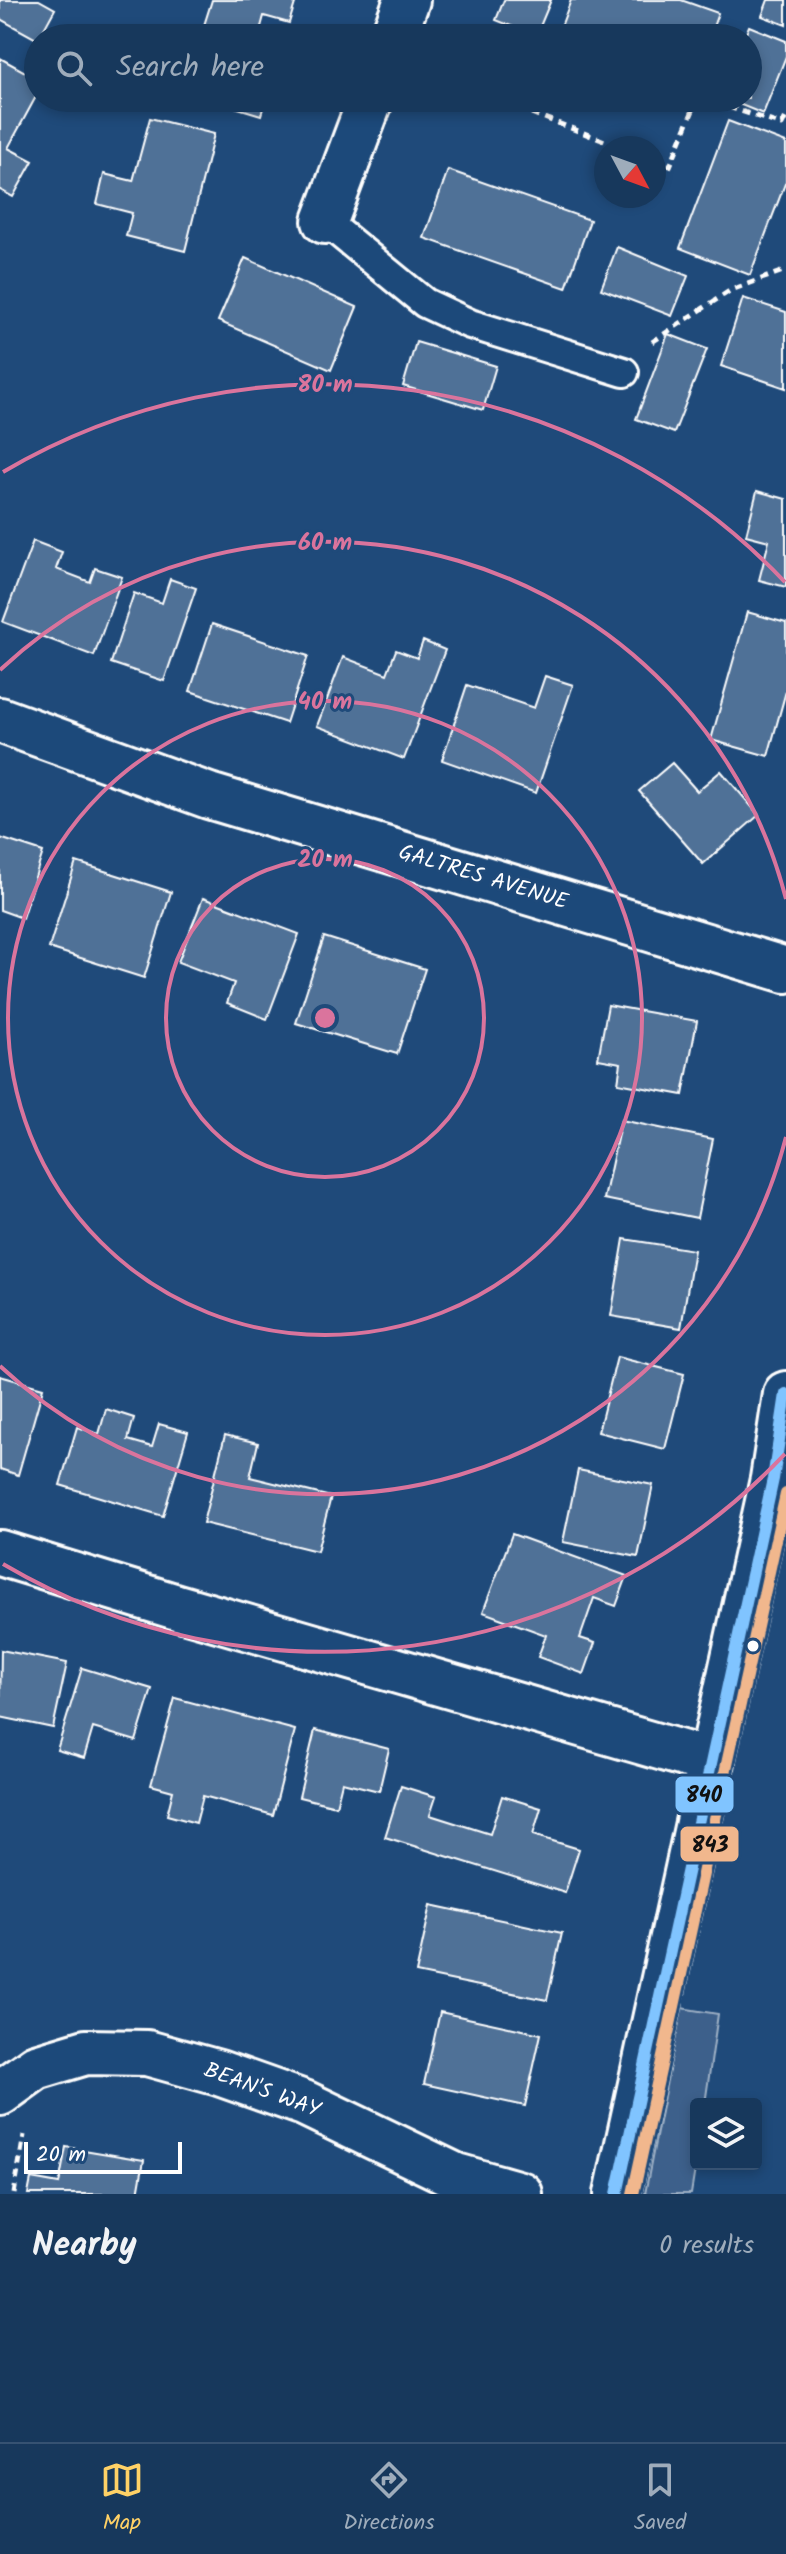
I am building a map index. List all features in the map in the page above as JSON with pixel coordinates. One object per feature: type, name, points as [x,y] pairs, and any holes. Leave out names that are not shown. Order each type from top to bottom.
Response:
[{"type":"street","points":[[398,24],[407,0]]},
{"type":"street","points":[[325,221],[366,112]]},
{"type":"street","name":"GALTRES AVENUE","points":[[0,720],[209,796],[786,970]]},
{"type":"street","points":[[617,2194],[712,1762],[779,1480],[786,1394]]},
{"type":"street","points":[[0,1553],[712,1762]]},
{"type":"street","name":"BEAN'S WAY","points":[[0,2093],[36,2067],[86,2052],[147,2053],[219,2073],[304,2103],[456,2176],[520,2194]]},
{"type":"lane","points":[[325,221],[425,303],[470,324],[624,372]]},
{"type":"path","points":[[529,112],[594,137]]},
{"type":"path","points":[[666,164],[670,166],[694,112]]},
{"type":"path","points":[[743,112],[782,125],[786,117]]},
{"type":"path","points":[[624,372],[642,349],[731,290],[786,270]]},
{"type":"shaded area","points":[[681,2008],[718,2014],[706,2098],[690,2098],[690,2170],[695,2170],[691,2194],[645,2194]]},
{"type":"building","points":[[0,0],[39,0],[55,9],[47,24],[24,24],[24,32],[0,19]]},
{"type":"building","points":[[212,0],[296,0],[289,23],[264,16],[262,24],[204,24]]},
{"type":"building","points":[[504,0],[551,0],[541,24],[506,24],[496,20]]},
{"type":"building","points":[[571,0],[681,0],[718,13],[714,24],[562,24]]},
{"type":"building","points":[[768,0],[786,0],[786,25],[762,16]]},
{"type":"building","points":[[762,31],[786,41],[786,56],[763,114],[758,112],[762,112]]},
{"type":"building","points":[[0,58],[24,71],[24,112],[28,112],[8,148],[33,161],[13,197],[0,190]]},
{"type":"building","points":[[150,118],[214,134],[185,251],[126,236],[132,213],[97,204],[104,174],[133,181]]},
{"type":"building","points":[[728,121],[786,143],[786,181],[750,275],[680,248]]},
{"type":"building","points":[[448,170],[590,220],[566,288],[424,238]]},
{"type":"building","points":[[617,247],[688,276],[672,316],[601,289]]},
{"type":"building","points":[[245,258],[357,307],[331,370],[218,321]]},
{"type":"building","points":[[743,298],[786,312],[786,388],[721,366]]},
{"type":"building","points":[[668,334],[707,349],[674,433],[636,419]]},
{"type":"building","points":[[416,342],[496,366],[483,410],[403,386]]},
{"type":"building","points":[[757,491],[786,499],[786,587],[759,580],[769,541],[746,535]]},
{"type":"building","points":[[33,541],[62,552],[56,569],[90,582],[95,568],[122,577],[94,656],[3,622]]},
{"type":"building","points":[[170,579],[196,588],[164,681],[111,663],[134,593],[162,603]]},
{"type":"building","points":[[747,612],[786,623],[786,691],[768,756],[711,740]]},
{"type":"building","points":[[212,624],[308,656],[286,723],[190,691]]},
{"type":"building","points":[[423,641],[445,650],[404,759],[317,726],[343,657],[387,674],[396,650],[417,658]]},
{"type":"building","points":[[545,676],[573,685],[536,793],[442,760],[467,685],[534,708]]},
{"type":"building","points":[[672,763],[697,791],[721,771],[759,815],[703,864],[639,791]]},
{"type":"building","points":[[0,838],[43,852],[22,918],[0,910]]},
{"type":"building","points":[[76,862],[171,892],[144,978],[49,948]]},
{"type":"building","points":[[203,898],[299,934],[267,1019],[227,1003],[234,983],[178,962]]},
{"type":"building","points":[[324,937],[425,969],[397,1054],[296,1023]]},
{"type":"building","points":[[608,1005],[697,1021],[683,1095],[618,1083],[621,1063],[598,1059]]},
{"type":"building","points":[[621,1120],[713,1139],[697,1218],[604,1199]]},
{"type":"building","points":[[624,1239],[694,1250],[681,1328],[611,1316]]},
{"type":"building","points":[[617,1357],[684,1374],[665,1449],[598,1432]]},
{"type":"building","points":[[0,1376],[43,1388],[18,1475],[0,1469]]},
{"type":"building","points":[[106,1409],[134,1418],[128,1440],[152,1447],[159,1424],[188,1432],[163,1516],[60,1485],[77,1427],[99,1434]]},
{"type":"building","points":[[225,1435],[258,1443],[250,1477],[331,1497],[317,1551],[203,1523]]},
{"type":"building","points":[[578,1470],[653,1485],[638,1557],[563,1542]]},
{"type":"building","points":[[512,1534],[627,1576],[616,1606],[594,1598],[580,1638],[595,1643],[584,1674],[538,1657],[546,1635],[483,1612]]},
{"type":"building","points":[[1,1650],[67,1663],[53,1728],[0,1717]]},
{"type":"building","points":[[82,1668],[152,1689],[136,1741],[93,1728],[84,1758],[57,1750]]},
{"type":"building","points":[[175,1698],[295,1730],[273,1815],[203,1796],[196,1823],[167,1815],[173,1791],[151,1785]]},
{"type":"building","points":[[315,1730],[389,1749],[379,1791],[342,1782],[336,1806],[299,1797]]},
{"type":"building","points":[[401,1786],[436,1797],[430,1815],[490,1834],[502,1796],[541,1808],[533,1835],[579,1849],[565,1893],[385,1837]]},
{"type":"building","points":[[431,1905],[562,1933],[547,2000],[416,1973]]},
{"type":"building","points":[[440,2012],[541,2034],[525,2106],[424,2084]]},
{"type":"building","points":[[66,2147],[144,2160],[138,2194],[28,2194],[31,2179],[59,2184]]},
{"type":"transit line","name":"840","points":[[617,2194],[773,1479],[786,1394]]},
{"type":"transit line","name":"843","points":[[633,2194],[786,1494]]}]
